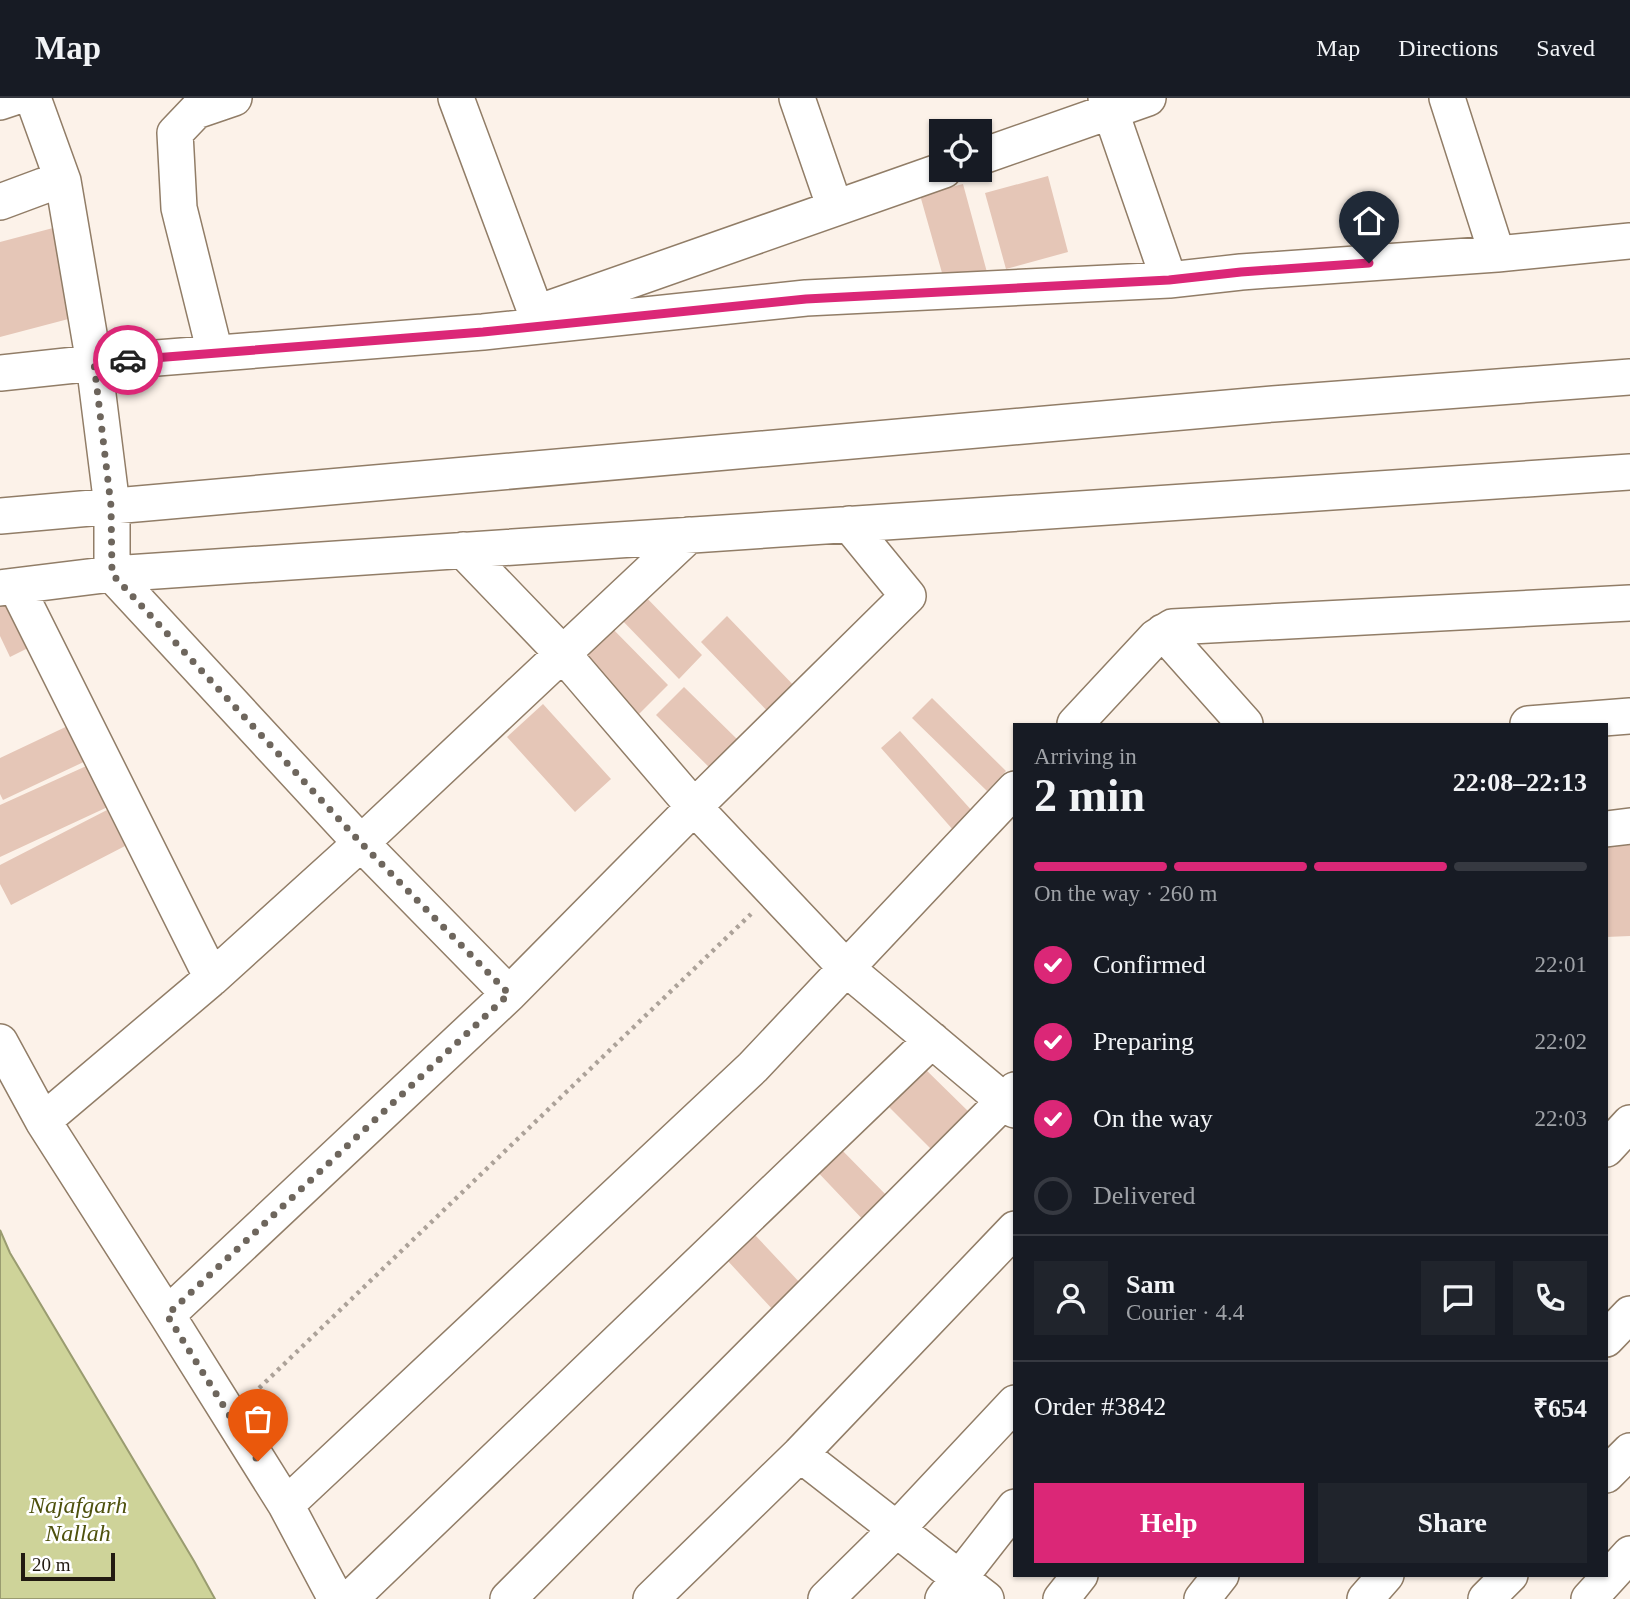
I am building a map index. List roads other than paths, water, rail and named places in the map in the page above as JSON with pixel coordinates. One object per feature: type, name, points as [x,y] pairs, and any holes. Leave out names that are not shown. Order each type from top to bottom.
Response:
[{"type":"street","points":[[0,102],[12,98]]},
{"type":"street","points":[[33,98],[63,181],[94,363],[111,506],[112,574],[361,843],[509,994]]},
{"type":"street","points":[[215,353],[179,208],[175,133],[197,111],[234,98]]},
{"type":"street","points":[[456,98],[536,313]]},
{"type":"street","points":[[797,98],[835,208]]},
{"type":"street","points":[[992,152],[1108,104],[1147,98]]},
{"type":"street","points":[[1447,98],[1497,254]]},
{"type":"street","points":[[1108,104],[1169,280]]},
{"type":"street","points":[[483,332],[929,175]]},
{"type":"street","points":[[0,202],[63,181]]},
{"type":"street","points":[[0,373],[483,332],[806,299],[1169,280],[1630,241]]},
{"type":"street","points":[[0,516],[1259,405],[1630,377]]},
{"type":"street","points":[[212,978],[8,587],[112,574],[1630,472],[1630,498]]},
{"type":"street","points":[[167,1315],[509,994],[908,596],[849,524]]},
{"type":"street","points":[[43,1121],[212,978],[361,843],[689,535]]},
{"type":"street","points":[[463,550],[562,653],[694,807],[847,969],[932,1040],[1012,1100],[508,1599]]},
{"type":"street","points":[[1076,723],[1156,637],[1172,627],[1630,603]]},
{"type":"street","points":[[1163,632],[1244,723]]},
{"type":"street","points":[[1541,723],[1630,716]]},
{"type":"street","points":[[286,1505],[753,1068],[1013,791]]},
{"type":"street","points":[[1608,829],[1630,826]]},
{"type":"street","points":[[350,1599],[932,1040]]},
{"type":"street","points":[[0,1042],[43,1121],[286,1505],[336,1599]]},
{"type":"street","points":[[1608,1147],[1630,1123]]},
{"type":"street","points":[[651,1599],[800,1454],[1013,1231]]},
{"type":"street","points":[[1608,1337],[1630,1314]]},
{"type":"street","points":[[826,1599],[896,1530],[1013,1405]]},
{"type":"street","points":[[1608,1473],[1630,1451]]},
{"type":"street","points":[[800,1454],[896,1530],[963,1593],[1013,1510]]},
{"type":"street","points":[[1589,1599],[1626,1565]]},
{"type":"street","points":[[1061,1599],[1078,1577]]},
{"type":"street","points":[[1202,1599],[1219,1577]]},
{"type":"street","points":[[1365,1599],[1384,1577]]},
{"type":"street","points":[[1486,1599],[1508,1577]]},
{"type":"water","name":"Najafgarh Nallah","points":[[0,1230],[10,1253],[215,1599],[0,1599]]}]
